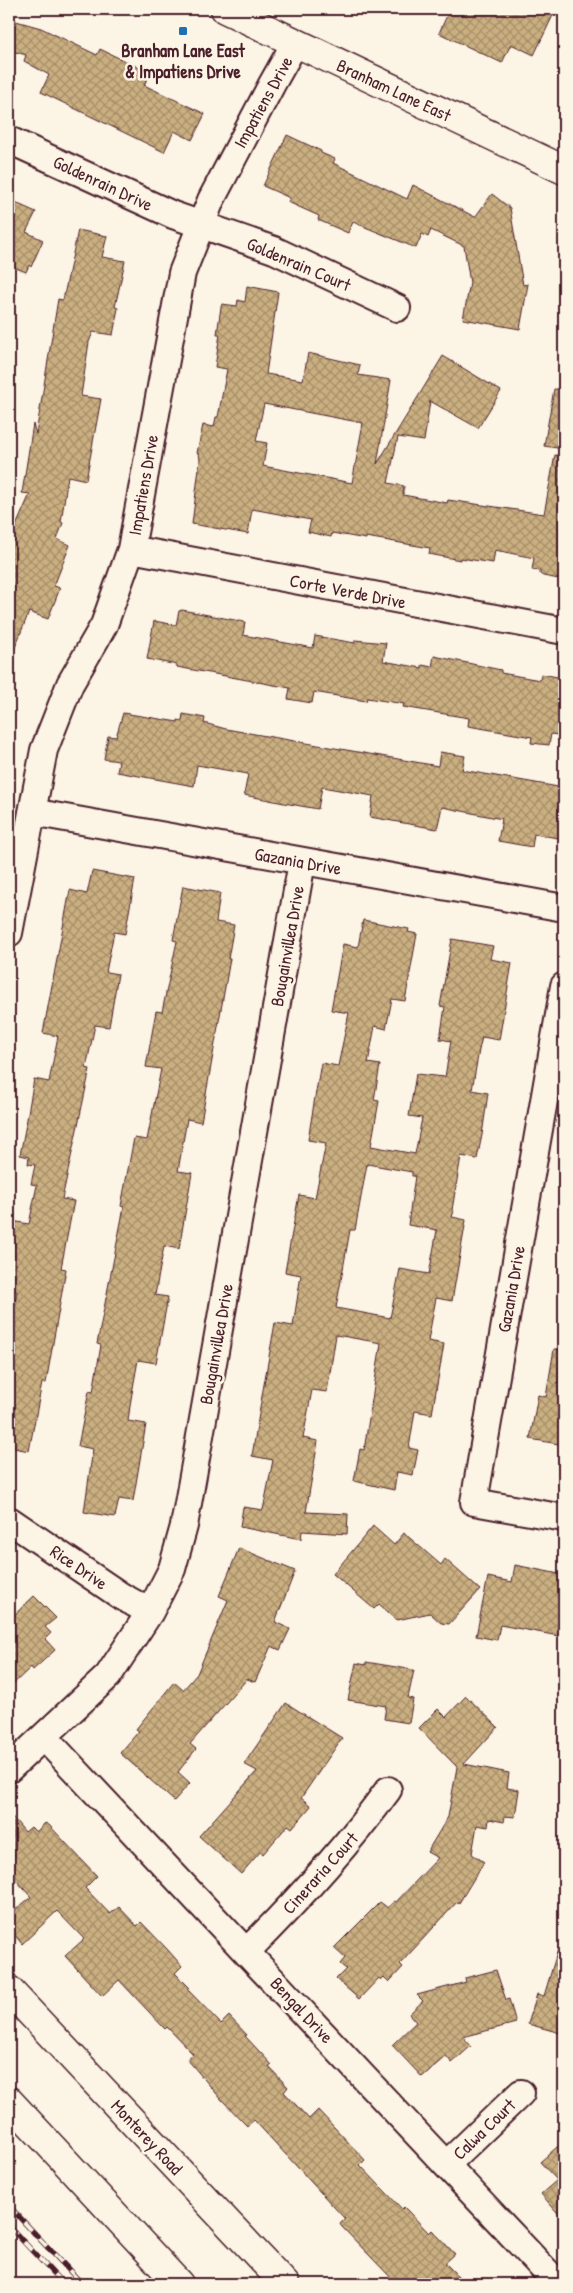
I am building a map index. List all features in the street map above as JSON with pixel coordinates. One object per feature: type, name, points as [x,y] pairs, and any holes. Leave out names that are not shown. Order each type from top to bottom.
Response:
[{"type":"main road","name":"Branham Lane East","points":[[226,9],[295,44],[564,170]]},
{"type":"main road","name":"Monterey Road","points":[[9,1990],[285,2284]]},
{"type":"main road","points":[[9,2101],[179,2284]]},
{"type":"street","name":"Impatiens Drive","points":[[9,933],[44,750],[70,684],[104,625],[131,549],[182,273],[199,225],[272,84],[295,44]]},
{"type":"street","name":"Goldenrain Drive","points":[[9,140],[199,225]]},
{"type":"street","name":"Goldenrain Court","points":[[199,225],[274,250],[397,308]]},
{"type":"street","name":"Corte Verde Drive","points":[[131,549],[564,631]]},
{"type":"street","name":"Gazania Drive","points":[[32,812],[564,908]]},
{"type":"street","name":"Bougainvillea Drive","points":[[9,1769],[108,1676],[150,1612],[172,1569],[184,1526],[302,862]]},
{"type":"street","name":"Gazania Drive","points":[[564,986],[474,1502],[564,1518]]},
{"type":"street","name":"Rice Drive","points":[[9,1520],[121,1596],[150,1612]]},
{"type":"street","name":"Bengal Drive","points":[[44,1737],[558,2284]]},
{"type":"street","name":"Cineraria Court","points":[[247,1951],[283,1915],[354,1836],[388,1790]]},
{"type":"street","name":"Calwa Court","points":[[447,2164],[522,2093]]},
{"type":"building","points":[[450,9],[556,9],[534,55],[511,44],[502,63],[439,33]]},
{"type":"building","points":[[9,19],[41,28],[97,55],[100,49],[150,73],[144,85],[205,114],[192,140],[174,131],[164,152],[41,92],[49,75],[24,61],[26,55],[9,50]]},
{"type":"building","points":[[287,135],[335,159],[333,163],[407,199],[413,185],[475,217],[492,194],[510,208],[523,285],[528,284],[520,329],[463,319],[470,283],[464,246],[431,230],[428,237],[422,234],[416,248],[353,222],[348,233],[318,220],[319,216],[288,202],[290,198],[263,186]]},
{"type":"building","points":[[9,200],[36,212],[26,232],[43,240],[31,267],[29,265],[26,272],[11,266],[9,270]]},
{"type":"building","points":[[78,230],[107,236],[102,257],[125,261],[115,307],[118,308],[113,335],[93,332],[89,342],[81,396],[101,399],[86,480],[68,476],[61,522],[63,523],[57,539],[70,545],[54,586],[60,588],[48,619],[29,612],[10,660],[9,542],[30,494],[22,493],[33,424],[36,434],[58,299],[63,300]]},
{"type":"building","points":[[247,286],[278,292],[266,374],[303,380],[308,353],[360,365],[358,375],[391,380],[377,464],[443,356],[501,391],[478,428],[430,401],[424,441],[398,437],[388,483],[404,486],[403,495],[447,503],[448,500],[544,514],[555,455],[564,456],[564,580],[543,576],[540,574],[540,571],[532,570],[534,558],[495,550],[493,563],[460,558],[460,560],[429,554],[430,548],[366,537],[366,539],[332,533],[331,537],[308,532],[311,520],[252,509],[248,534],[192,524],[200,460],[197,453],[203,425],[214,427],[216,417],[218,417],[227,369],[215,367],[220,334],[217,334],[221,307],[222,304],[237,306],[238,300],[245,302]],"holes":[[[264,404],[363,423],[352,483],[263,466],[267,443],[256,441]]]},
{"type":"building","points":[[554,389],[564,390],[564,449],[544,446]]},
{"type":"building","points":[[179,611],[245,622],[243,635],[313,648],[315,636],[355,643],[355,640],[386,643],[383,661],[422,668],[422,665],[432,667],[434,656],[501,670],[501,673],[540,680],[541,674],[563,678],[561,691],[564,691],[564,736],[551,734],[549,745],[531,743],[532,737],[468,726],[469,718],[403,707],[404,704],[367,698],[366,701],[314,692],[312,703],[288,699],[290,688],[177,667],[177,665],[147,659],[154,621],[176,625]]},
{"type":"building","points":[[123,713],[178,722],[178,720],[182,721],[183,714],[205,718],[204,723],[226,729],[438,766],[440,752],[465,756],[462,770],[564,788],[564,839],[534,834],[532,847],[498,841],[502,819],[442,807],[437,829],[370,817],[373,796],[322,787],[318,809],[244,795],[248,774],[197,765],[194,786],[117,772],[119,761],[104,759],[108,736],[116,737]]},
{"type":"building","points":[[92,871],[135,879],[125,934],[114,932],[106,972],[118,974],[109,1027],[95,1025],[86,1068],[90,1069],[62,1199],[74,1201],[61,1268],[66,1269],[46,1383],[42,1383],[29,1451],[9,1447],[9,1340],[17,1291],[9,1290],[9,1237],[12,1221],[29,1224],[37,1185],[31,1184],[35,1165],[28,1164],[29,1157],[20,1155],[34,1079],[49,1082],[58,1036],[43,1033],[70,890],[87,894]]},
{"type":"building","points":[[183,886],[220,893],[216,922],[234,925],[228,959],[230,959],[201,1122],[187,1119],[178,1171],[192,1173],[179,1249],[164,1246],[155,1295],[168,1297],[156,1363],[138,1360],[131,1399],[128,1421],[146,1424],[133,1501],[119,1499],[115,1517],[84,1512],[93,1449],[78,1446],[89,1391],[93,1392],[101,1345],[97,1344],[124,1207],[121,1206],[134,1138],[147,1140],[161,1069],[146,1067],[156,1011],[162,1012],[177,941],[173,940]]},
{"type":"building","points":[[363,920],[409,929],[408,932],[417,934],[405,1001],[392,999],[386,1029],[375,1026],[368,1063],[380,1065],[374,1100],[379,1101],[371,1146],[415,1154],[422,1118],[409,1116],[416,1074],[445,1077],[451,1041],[440,1039],[445,1007],[440,1006],[452,939],[493,946],[490,959],[512,963],[499,1040],[482,1037],[479,1050],[472,1090],[488,1093],[482,1135],[477,1159],[461,1156],[452,1217],[466,1220],[452,1301],[436,1298],[428,1341],[444,1344],[432,1414],[415,1411],[409,1448],[418,1450],[413,1475],[397,1472],[394,1490],[354,1481],[360,1449],[364,1450],[381,1343],[336,1335],[327,1392],[312,1390],[303,1438],[318,1441],[306,1512],[348,1514],[347,1534],[302,1531],[301,1539],[240,1527],[243,1507],[263,1510],[273,1460],[252,1456],[263,1390],[275,1323],[293,1326],[301,1275],[285,1272],[291,1238],[299,1195],[315,1198],[326,1143],[308,1140],[315,1097],[321,1063],[338,1066],[349,1013],[331,1010],[343,944],[358,947]],"holes":[[[367,1164],[412,1172],[412,1176],[415,1176],[408,1225],[437,1230],[429,1274],[400,1269],[390,1318],[336,1308],[350,1230],[355,1230]]]},
{"type":"building","points":[[554,1349],[564,1350],[564,1445],[530,1439],[538,1395],[546,1397]]},
{"type":"building","points":[[373,1526],[394,1545],[404,1533],[441,1565],[445,1559],[480,1590],[449,1624],[441,1623],[430,1613],[397,1620],[379,1604],[374,1609],[333,1574]]},
{"type":"building","points":[[239,1548],[295,1571],[275,1622],[290,1629],[280,1650],[271,1646],[255,1682],[247,1679],[190,1744],[196,1749],[178,1772],[190,1783],[174,1801],[120,1753],[139,1731],[136,1729],[174,1682],[183,1690],[197,1674],[228,1600],[219,1596]]},
{"type":"building","points":[[515,1565],[564,1575],[564,1637],[500,1625],[497,1640],[476,1636],[488,1577],[512,1582]]},
{"type":"building","points":[[34,1596],[56,1618],[45,1627],[51,1633],[45,1639],[55,1650],[33,1670],[31,1667],[9,1688],[9,1620]]},
{"type":"building","points":[[366,1662],[414,1670],[408,1698],[413,1699],[409,1723],[384,1719],[386,1706],[348,1700],[356,1663],[366,1665]]},
{"type":"building","points":[[466,1696],[498,1727],[464,1764],[509,1773],[507,1788],[519,1790],[515,1817],[505,1816],[504,1822],[489,1819],[488,1827],[477,1825],[472,1854],[484,1862],[459,1903],[457,1902],[400,1964],[403,1967],[389,1982],[384,1977],[381,1980],[379,1978],[359,1999],[336,1979],[346,1969],[340,1964],[345,1958],[334,1948],[380,1902],[388,1908],[394,1901],[396,1902],[438,1858],[427,1852],[448,1817],[457,1767],[419,1728],[438,1709],[446,1717]]},
{"type":"building","points":[[286,1703],[342,1738],[301,1798],[311,1806],[292,1828],[288,1825],[263,1854],[260,1852],[241,1874],[199,1836],[257,1771],[244,1764]]},
{"type":"building","points":[[9,1813],[25,1832],[31,1827],[36,1832],[45,1823],[49,1825],[97,1876],[85,1888],[110,1914],[119,1907],[137,1926],[141,1922],[167,1949],[182,1966],[175,1973],[189,1987],[187,1989],[221,2024],[229,2016],[247,2035],[245,2036],[272,2065],[269,2067],[288,2087],[284,2092],[309,2119],[318,2110],[365,2160],[360,2165],[402,2209],[404,2207],[429,2233],[432,2230],[455,2254],[445,2263],[466,2284],[397,2284],[342,2227],[340,2224],[345,2219],[254,2120],[247,2126],[222,2100],[187,2059],[193,2054],[167,2027],[165,2029],[119,1980],[102,1996],[65,1956],[84,1939],[57,1911],[22,1944],[9,1928],[9,1915],[31,1897],[9,1872]]},
{"type":"building","points":[[559,1946],[564,1947],[564,2034],[528,2024],[537,1994],[544,1996]]},
{"type":"building","points":[[496,1970],[506,2000],[509,1999],[516,2023],[463,2037],[471,2046],[452,2063],[446,2056],[422,2077],[392,2045],[416,2022],[409,2014],[423,2001],[417,1995],[466,1982],[465,1978]]},
{"type":"building","points":[[564,2141],[564,2220],[541,2194],[557,2180],[540,2162]]},
{"type":"railway","points":[[9,2206],[82,2284]]},
{"type":"railway","points":[[9,2226],[63,2284]]},
{"type":"place","name":"Branham Lane East & Impatiens Drive","points":[[183,31]]}]
